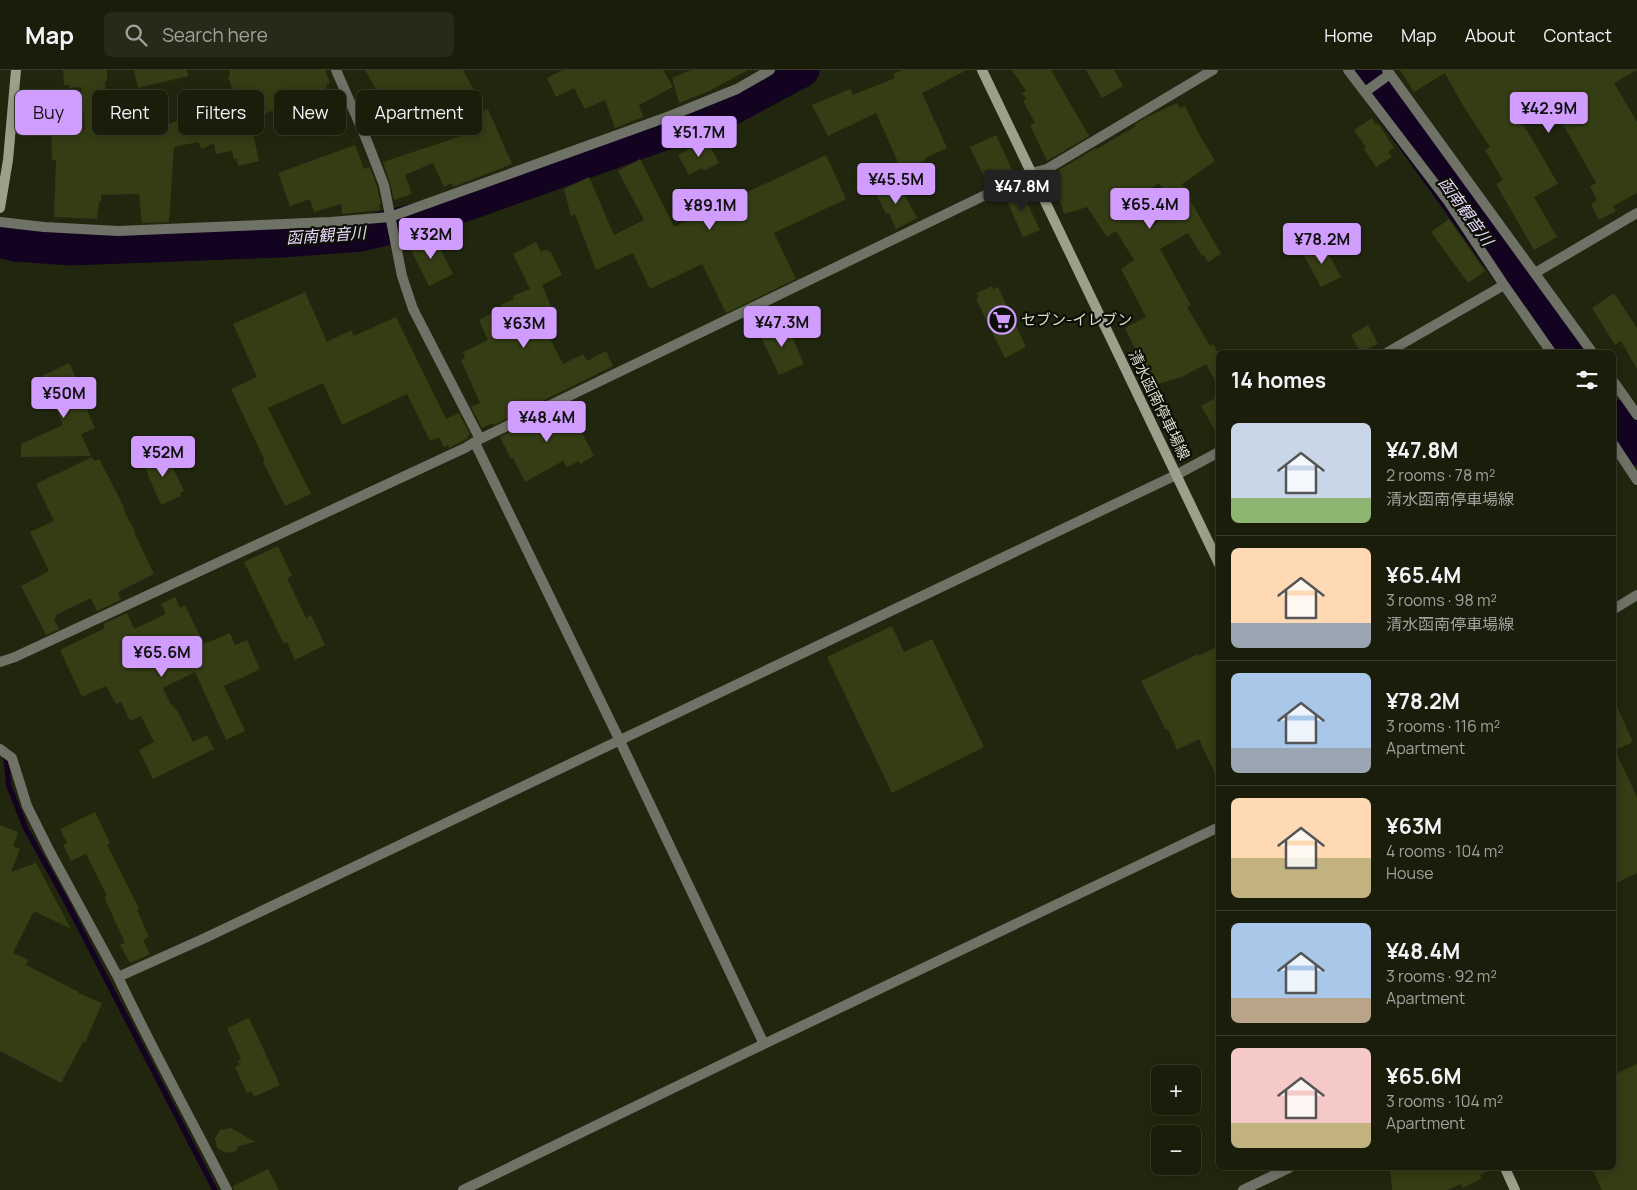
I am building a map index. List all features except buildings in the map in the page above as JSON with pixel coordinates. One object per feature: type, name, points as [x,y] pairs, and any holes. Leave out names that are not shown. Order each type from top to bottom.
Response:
[{"type":"main road","points":[[0,208],[8,160],[16,70]]},
{"type":"main road","name":"清水函南停車場線","points":[[982,70],[1216,558]]},
{"type":"main road","points":[[1506,1170],[1516,1190]]},
{"type":"street","points":[[336,70],[384,186],[402,276],[413,309],[478,441],[764,1044]]},
{"type":"street","points":[[0,222],[44,227],[118,231],[331,222],[390,217],[670,116],[737,89],[770,70]]},
{"type":"street","points":[[0,662],[15,657],[478,441],[1031,173],[1047,169],[1214,70]]},
{"type":"street","points":[[1348,70],[1367,90],[1448,201],[1550,350]]},
{"type":"street","points":[[1367,90],[1388,74],[1591,350]]},
{"type":"street","points":[[1535,272],[1637,213]]},
{"type":"street","points":[[1391,350],[1504,285]]},
{"type":"street","points":[[1616,385],[1637,415]]},
{"type":"street","points":[[1616,448],[1637,480]]},
{"type":"street","points":[[118,977],[205,938],[1176,475],[1216,454]]},
{"type":"street","points":[[1616,608],[1637,595]]},
{"type":"street","points":[[0,749],[12,758],[27,806],[118,977],[147,1037],[227,1190]]},
{"type":"street","points":[[463,1190],[1216,828]]},
{"type":"street","points":[[1243,1190],[1285,1170]]},
{"type":"waterway","name":"函南観音川","points":[[0,240],[14,244],[71,248],[283,240],[361,234],[423,219],[725,111],[802,70]]},
{"type":"waterway","name":"函南観音川","points":[[1365,70],[1566,350]]},
{"type":"waterway","points":[[14,244],[14,259]]},
{"type":"waterway","name":"函南観音川","points":[[1616,420],[1637,448]]},
{"type":"waterway","points":[[6,758],[9,786],[26,829],[66,901],[215,1190]]},
{"type":"place","name":"セブン-イレブン","points":[[1002,320]]}]
